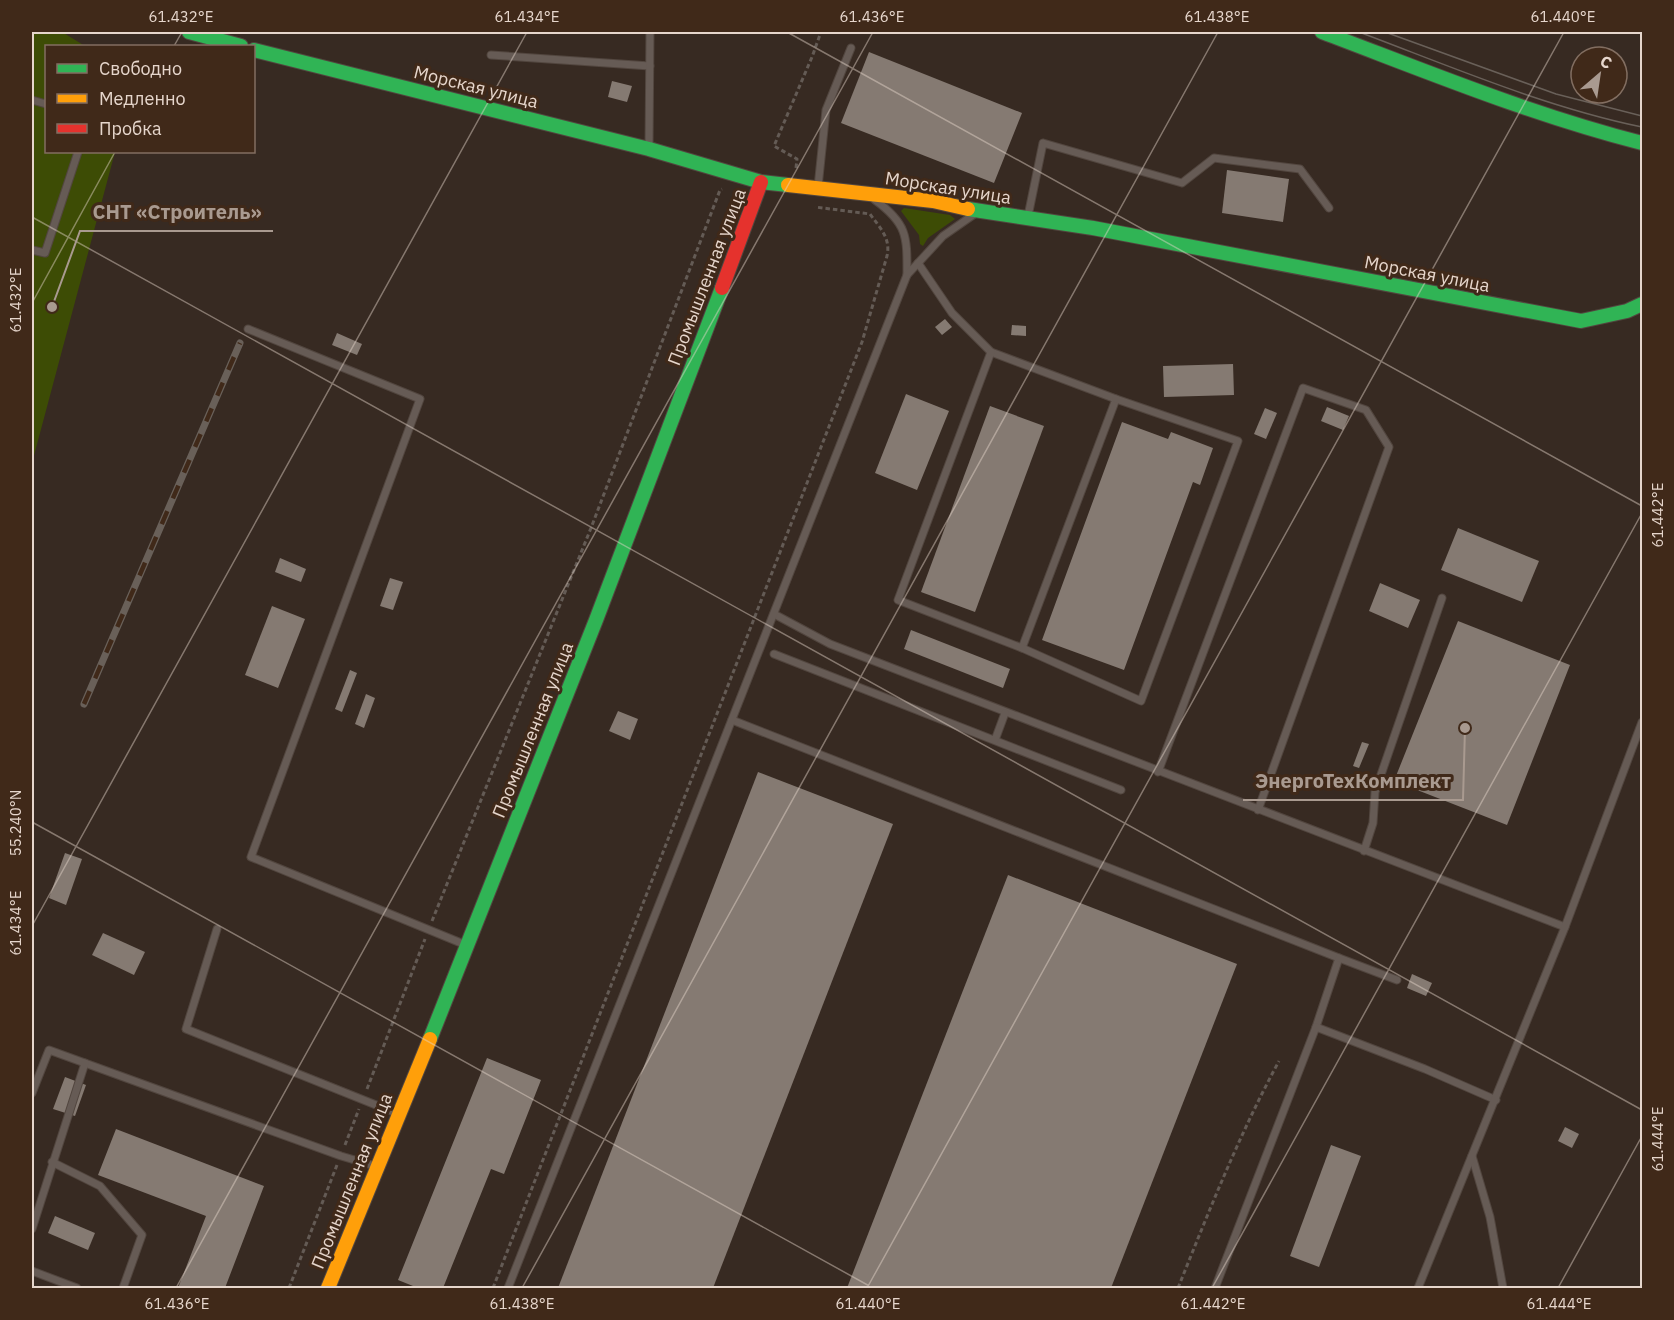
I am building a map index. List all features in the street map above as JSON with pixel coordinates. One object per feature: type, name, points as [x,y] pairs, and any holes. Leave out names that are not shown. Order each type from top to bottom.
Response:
[{"type":"street","points":[[189,32],[237,45]]},
{"type":"street","points":[[1322,32],[1549,117],[1603,134],[1642,143]]},
{"type":"street","name":"Морская улица","points":[[255,50],[649,149],[761,182],[933,201],[979,211],[1093,228],[1581,321],[1627,311],[1642,304]]},
{"type":"street","name":"Промышленная улица","points":[[328,1288],[467,946],[626,542],[761,182]]},
{"type":"lane","points":[[649,149],[650,32]]},
{"type":"lane","points":[[818,187],[826,110],[851,48]]},
{"type":"lane","points":[[491,55],[650,66]]},
{"type":"lane","points":[[1027,219],[1043,143],[1182,183],[1214,158],[1300,169],[1329,208]]},
{"type":"lane","points":[[32,250],[45,253],[78,153]]},
{"type":"lane","points":[[865,193],[891,212],[906,237],[907,275]]},
{"type":"lane","points":[[508,1288],[663,888],[732,720],[907,275],[943,236],[979,211]]},
{"type":"lane","points":[[918,263],[952,313],[991,352],[1116,399],[1238,441],[1140,701],[1022,648],[898,600],[991,352]]},
{"type":"lane","points":[[248,329],[420,399],[251,857],[467,946]]},
{"type":"lane","points":[[1158,772],[1304,388],[1366,410],[1389,447],[1258,810]]},
{"type":"lane","points":[[1022,648],[1116,399]]},
{"type":"lane","points":[[1364,851],[1374,823],[1376,792],[1442,598]]},
{"type":"lane","points":[[774,614],[830,644],[1565,927]]},
{"type":"lane","points":[[774,654],[1121,790]]},
{"type":"lane","points":[[995,740],[1005,713]]},
{"type":"lane","points":[[732,720],[1397,980]]},
{"type":"lane","points":[[1418,1288],[1565,927],[1642,722]]},
{"type":"lane","points":[[217,929],[186,1029],[399,1114]]},
{"type":"lane","points":[[1215,1288],[1316,1027],[1338,958]]},
{"type":"lane","points":[[1316,1027],[1425,1069],[1496,1100]]},
{"type":"lane","points":[[32,1093],[48,1050],[341,1156],[376,1166]]},
{"type":"lane","points":[[32,1229],[84,1063]]},
{"type":"lane","points":[[1472,1156],[1490,1217],[1503,1288]]},
{"type":"lane","points":[[52,1162],[100,1186],[142,1235],[123,1288]]},
{"type":"lane","points":[[32,1271],[77,1288]]},
{"type":"path","points":[[795,184],[797,159],[774,146],[821,32]]},
{"type":"path","points":[[288,1288],[429,929],[591,528],[720,190],[728,187]]},
{"type":"path","points":[[493,1288],[862,342],[889,248],[887,238],[870,214],[815,207]]},
{"type":"path","points":[[1178,1288],[1253,1110],[1279,1061]]},
{"type":"green space","points":[[32,32],[62,32],[83,45],[45,45],[45,153],[115,153],[32,463]]},
{"type":"green space","points":[[904,208],[950,215],[955,219],[928,238],[923,246],[920,244],[919,235],[901,211]]},
{"type":"building","points":[[869,52],[1022,113],[994,183],[841,123]]},
{"type":"building","points":[[612,81],[632,86],[627,102],[608,97]]},
{"type":"building","points":[[1227,170],[1289,179],[1283,222],[1222,213]]},
{"type":"building","points":[[945,319],[952,327],[942,335],[935,327]]},
{"type":"building","points":[[1012,325],[1026,326],[1026,336],[1011,335]]},
{"type":"building","points":[[337,333],[362,344],[357,355],[332,345]]},
{"type":"building","points":[[1233,364],[1234,395],[1164,397],[1163,366]]},
{"type":"building","points":[[906,394],[949,411],[917,490],[875,473]]},
{"type":"building","points":[[990,406],[1044,426],[975,612],[921,592]]},
{"type":"building","points":[[1327,407],[1349,416],[1343,430],[1321,421]]},
{"type":"building","points":[[1265,408],[1277,413],[1266,439],[1254,434]]},
{"type":"building","points":[[1122,422],[1168,439],[1171,432],[1213,448],[1200,485],[1193,482],[1124,670],[1042,640]]},
{"type":"building","points":[[1458,528],[1539,561],[1522,602],[1441,570]]},
{"type":"building","points":[[280,558],[306,569],[301,582],[275,572]]},
{"type":"building","points":[[390,578],[403,582],[393,610],[380,606]]},
{"type":"building","points":[[1380,583],[1420,600],[1408,628],[1369,611]]},
{"type":"building","points":[[272,606],[305,619],[278,688],[245,675]]},
{"type":"building","points":[[1458,621],[1570,665],[1507,825],[1394,781]]},
{"type":"building","points":[[911,630],[1010,669],[1003,688],[904,649]]},
{"type":"building","points":[[350,670],[357,673],[342,712],[335,709]]},
{"type":"building","points":[[366,694],[375,698],[364,728],[355,724]]},
{"type":"building","points":[[618,711],[638,719],[630,740],[609,731]]},
{"type":"building","points":[[1362,742],[1369,744],[1359,768],[1353,766]]},
{"type":"building","points":[[758,772],[893,824],[713,1288],[558,1288]]},
{"type":"building","points":[[65,853],[82,859],[66,905],[49,898]]},
{"type":"building","points":[[1008,875],[1237,964],[1111,1288],[847,1288]]},
{"type":"building","points":[[103,933],[145,952],[134,975],[92,955]]},
{"type":"building","points":[[1412,974],[1432,983],[1426,996],[1407,988]]},
{"type":"building","points":[[487,1058],[541,1080],[504,1174],[491,1169],[443,1288],[418,1288],[398,1280]]},
{"type":"building","points":[[65,1077],[86,1085],[75,1116],[53,1109]]},
{"type":"building","points":[[1565,1127],[1579,1134],[1572,1148],[1558,1141]]},
{"type":"building","points":[[116,1129],[264,1186],[225,1288],[178,1288],[206,1216],[98,1175]]},
{"type":"building","points":[[1331,1145],[1361,1156],[1319,1267],[1290,1256]]},
{"type":"building","points":[[55,1216],[95,1233],[88,1250],[48,1233]]},
{"type":"tram line","points":[[1359,32],[1534,97],[1570,109],[1642,127]]},
{"type":"tram line","points":[[1385,32],[1556,94],[1642,116]]},
{"type":"railway","points":[[84,704],[240,343]]},
{"type":"traffic: fast","points":[[189,32],[237,45]]},
{"type":"traffic: fast","points":[[1322,32],[1520,106],[1642,143]]},
{"type":"traffic: fast","points":[[255,50],[649,149],[761,182],[788,185]]},
{"type":"traffic: fast","points":[[968,209],[1093,228],[1581,321],[1627,311],[1642,304]]},
{"type":"traffic: fast","points":[[430,1039],[596,620],[722,288]]},
{"type":"traffic: slow","points":[[788,185],[933,201],[968,209]]},
{"type":"traffic: slow","points":[[328,1288],[430,1039]]},
{"type":"traffic: jam","points":[[722,288],[761,182]]},
{"type":"place","name":"СНТ «Строитель»","points":[[52,307]]},
{"type":"place","name":"ЭнергоТехКомплект","points":[[1465,728]]}]
